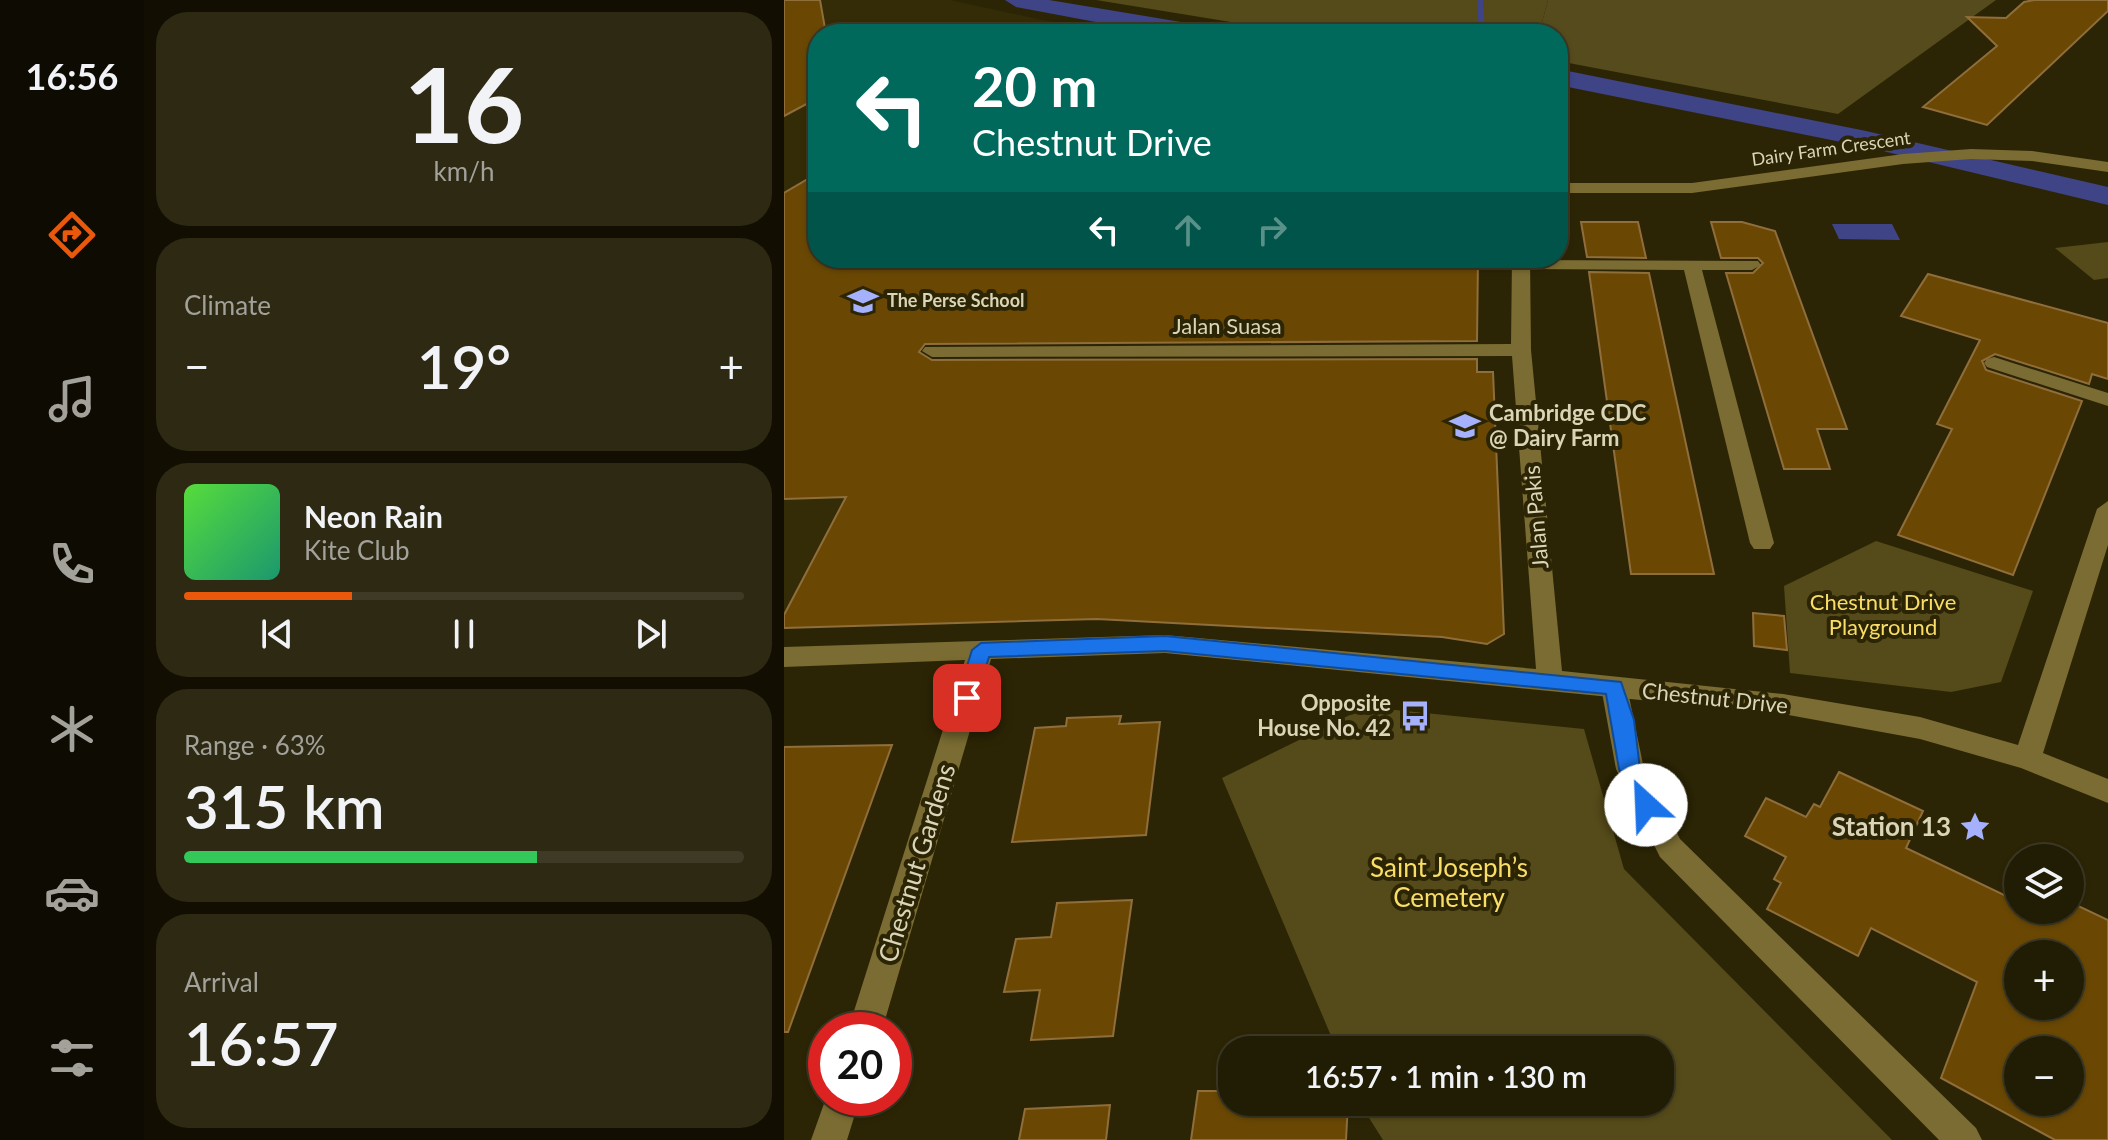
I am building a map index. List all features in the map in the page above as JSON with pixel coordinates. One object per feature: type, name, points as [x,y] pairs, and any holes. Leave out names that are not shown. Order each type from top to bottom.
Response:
[{"type":"street","name":"Dairy Farm Crescent","points":[[1568,188],[1692,188],[1903,159],[1971,154],[2032,156],[2108,167]]},
{"type":"street","points":[[1568,262],[1752,265]]},
{"type":"street","points":[[1692,265],[1762,543]]},
{"type":"street","name":"Jalan Pakis","points":[[1521,268],[1521,350],[1550,680]]},
{"type":"street","name":"Jalan Suasa","points":[[932,351],[1521,350]]},
{"type":"street","points":[[1994,363],[2108,400]]},
{"type":"street","points":[[2027,759],[2108,509]]},
{"type":"street","name":"Chestnut Drive","points":[[784,657],[1165,644],[1550,680],[1783,704],[1920,728],[2027,759],[2108,791]]},
{"type":"street","name":"Chestnut Gardens","points":[[871,1012],[920,859],[981,650]]},
{"type":"street","points":[[1614,687],[1623,720],[1630,769],[1670,848],[1964,1140]]},
{"type":"street","points":[[829,1140],[837,1116]]},
{"type":"shaded area","points":[[784,0],[950,0],[1061,24],[808,24],[808,268],[819,268],[848,492],[784,615]]},
{"type":"shaded area","points":[[1548,0],[1996,0],[1838,114],[1568,63],[1568,24],[1542,24]]},
{"type":"shaded area","points":[[1832,224],[1892,224],[1900,240],[1839,239]]},
{"type":"green space","points":[[1096,0],[1548,0],[1542,24],[1244,24]]},
{"type":"green space","points":[[2108,242],[2108,278],[2094,280],[2055,248]]},
{"type":"green space","name":"Chestnut Drive Playground","points":[[1876,541],[2033,591],[2001,682],[1951,692],[1790,673],[1784,586]]},
{"type":"green space","name":"Saint Joseph’s Cemetery","points":[[1366,707],[1584,729],[1624,869],[1892,1140],[1383,1140],[1368,1116],[1674,1116],[1674,1036],[1331,1036],[1222,778]]},
{"type":"building","points":[[784,0],[820,0],[824,24],[808,24],[808,103],[784,116]]},
{"type":"building","points":[[2108,0],[2108,11],[1987,125],[1923,107],[1997,46],[1967,17],[2006,18],[2024,2]]},
{"type":"building","points":[[808,179],[808,268],[1478,268],[1477,341],[925,344],[919,352],[932,360],[1477,359],[1477,372],[1493,372],[1504,634],[1487,644],[1442,637],[1097,619],[784,628],[784,615],[846,497],[784,499],[784,193]]},
{"type":"building","points":[[1581,222],[1638,222],[1646,258],[1587,257]]},
{"type":"building","points":[[1711,222],[1742,222],[1775,231],[1847,429],[1817,429],[1830,469],[1784,469],[1726,273],[1753,273],[1763,263],[1758,258],[1721,258]]},
{"type":"building","points":[[1589,272],[1649,273],[1714,574],[1631,574]]},
{"type":"building","points":[[1928,274],[2108,323],[2108,379],[2092,374],[2089,384],[1995,354],[1982,361],[1986,370],[2082,401],[2013,575],[1898,535],[1952,429],[1937,424],[1980,340],[1901,316]]},
{"type":"building","points":[[1753,613],[1784,616],[1787,650],[1754,646]]},
{"type":"building","points":[[1121,716],[1119,724],[1160,722],[1146,835],[1012,842],[1035,728],[1066,726],[1067,718]]},
{"type":"building","points":[[892,745],[788,1032],[784,1032],[784,747]]},
{"type":"building","points":[[1839,772],[1923,811],[1906,848],[2004,895],[2004,924],[2084,924],[2084,909],[2108,920],[2108,1140],[2055,1140],[2011,1116],[2084,1116],[2084,1036],[2004,1036],[2004,1112],[1941,1078],[1977,982],[1871,928],[1858,956],[1767,909],[1781,883],[1774,879],[1786,857],[1745,836],[1766,798],[1806,817],[1814,804],[1820,807]]},
{"type":"building","points":[[1132,900],[1113,1036],[1031,1040],[1040,990],[1004,992],[1016,939],[1051,937],[1057,903]]},
{"type":"building","points":[[1198,1091],[1218,1091],[1218,1116],[1347,1116],[1346,1140],[1191,1140]]},
{"type":"building","points":[[1110,1105],[1106,1140],[1019,1140],[1025,1109]]},
{"type":"waterway","points":[[1016,0],[1138,24]]},
{"type":"waterway","points":[[1480,0],[1481,24]]},
{"type":"waterway","points":[[1568,79],[1866,139],[2108,196]]},
{"type":"place","name":"The Perse School","points":[[863,301]]},
{"type":"place","name":"Cambridge CDC @ Dairy Farm","points":[[1465,426]]},
{"type":"place","name":"Opposite House No. 42","points":[[1415,716]]},
{"type":"place","name":"Station 13","points":[[1975,827]]},
{"type":"route","points":[[967,698],[981,650],[1165,644],[1614,687],[1626,733],[1630,769],[1646,805]]}]
